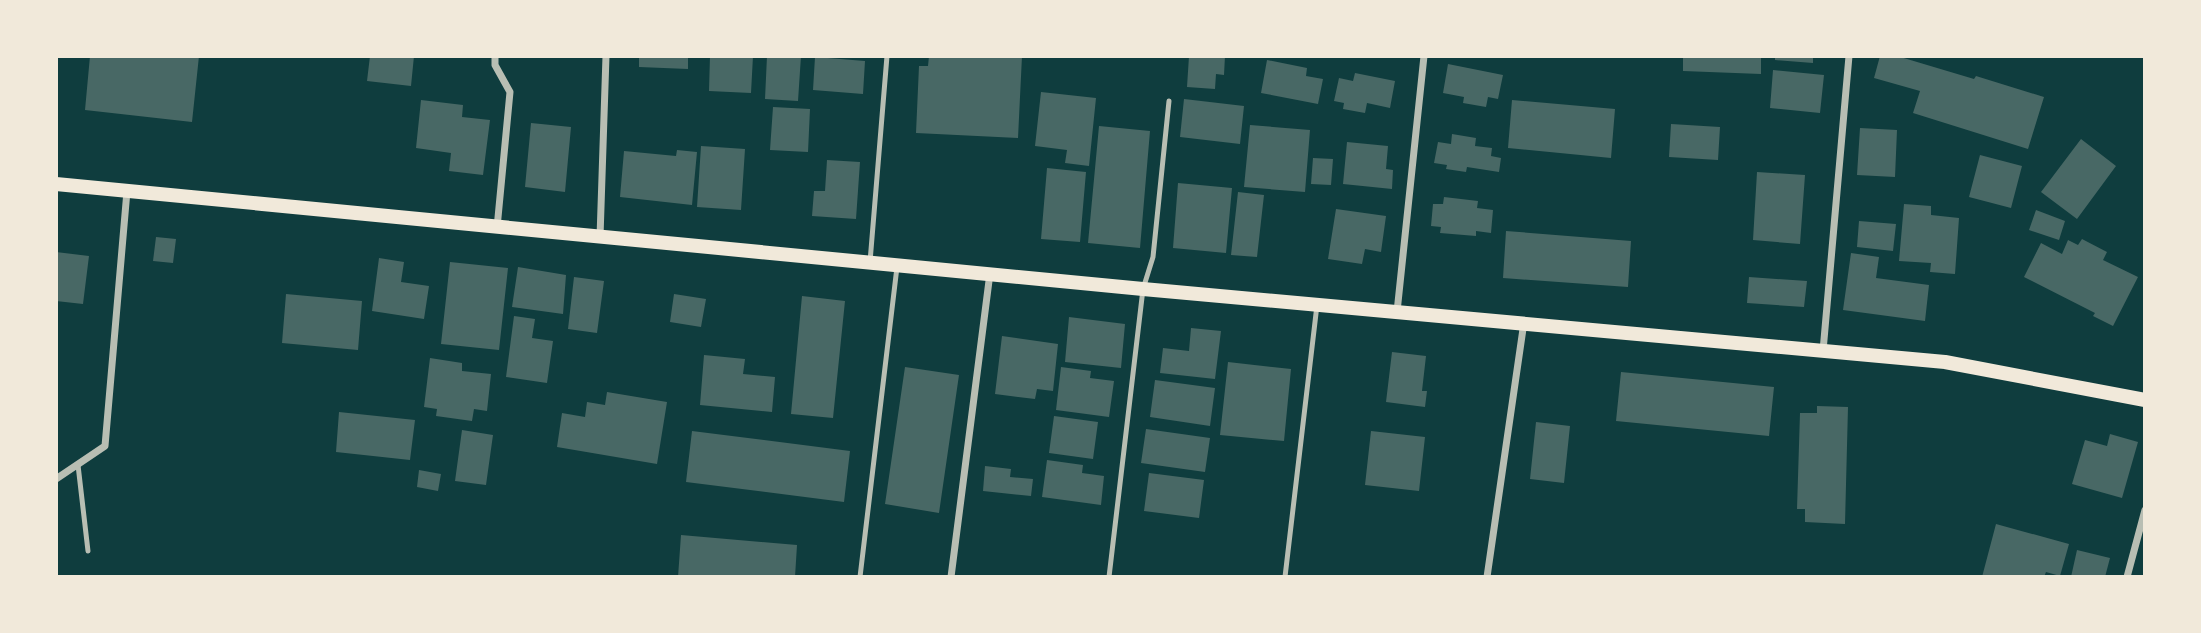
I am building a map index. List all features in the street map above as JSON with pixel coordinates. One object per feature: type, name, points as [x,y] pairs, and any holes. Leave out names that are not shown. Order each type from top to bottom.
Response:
[{"type":"main road","points":[[56,184],[1143,289],[1945,362],[2145,400]]},
{"type":"street","points":[[495,56],[495,65],[510,92],[497,228]]},
{"type":"street","points":[[600,237],[606,56]]},
{"type":"street","points":[[1397,312],[1424,56]]},
{"type":"street","points":[[1823,351],[1849,56]]},
{"type":"street","points":[[56,479],[106,446],[127,190]]},
{"type":"street","points":[[951,577],[990,273]]},
{"type":"street","points":[[1486,577],[1524,322]]},
{"type":"street","points":[[2127,577],[2145,510]]},
{"type":"lane","points":[[870,262],[887,56]]},
{"type":"lane","points":[[1109,577],[1143,289],[1153,257],[1169,101]]},
{"type":"lane","points":[[860,577],[898,265]]},
{"type":"lane","points":[[1285,577],[1317,304]]},
{"type":"lane","points":[[78,465],[88,551]]},
{"type":"building","points":[[90,56],[199,56],[192,122],[85,110]]},
{"type":"building","points":[[370,56],[414,56],[411,86],[367,81]]},
{"type":"building","points":[[639,56],[688,56],[688,69],[639,67]]},
{"type":"building","points":[[710,56],[753,56],[751,93],[709,91]]},
{"type":"building","points":[[767,56],[801,56],[798,101],[765,99]]},
{"type":"building","points":[[929,56],[1022,56],[1018,138],[916,133],[919,66],[928,66]]},
{"type":"building","points":[[1189,56],[1225,56],[1224,75],[1216,74],[1215,89],[1187,87]]},
{"type":"building","points":[[1683,56],[1761,56],[1761,74],[1683,71]]},
{"type":"building","points":[[1775,56],[1813,56],[1813,63],[1775,60]]},
{"type":"building","points":[[1880,56],[1897,56],[2044,97],[2028,149],[1913,113],[1920,91],[1874,78]]},
{"type":"building","points":[[815,57],[865,61],[863,94],[813,90]]},
{"type":"building","points":[[1267,60],[1307,68],[1306,76],[1323,79],[1318,104],[1261,93]]},
{"type":"building","points":[[1448,64],[1503,75],[1498,99],[1488,97],[1486,107],[1463,103],[1464,97],[1443,93]]},
{"type":"building","points":[[1773,70],[1824,75],[1820,113],[1770,108]]},
{"type":"building","points":[[1355,73],[1395,81],[1390,108],[1367,103],[1365,113],[1343,109],[1344,103],[1334,101],[1339,78],[1353,81]]},
{"type":"building","points":[[1041,92],[1096,98],[1089,166],[1065,163],[1067,150],[1035,146]]},
{"type":"building","points":[[1184,99],[1244,106],[1240,144],[1180,137]]},
{"type":"building","points":[[421,100],[463,105],[462,117],[490,120],[483,175],[449,171],[451,153],[416,148]]},
{"type":"building","points":[[1512,100],[1615,109],[1611,158],[1508,148]]},
{"type":"building","points":[[773,107],[810,109],[808,152],[770,150]]},
{"type":"building","points":[[531,123],[571,127],[565,192],[525,187]]},
{"type":"building","points":[[1671,124],[1720,127],[1718,160],[1669,157]]},
{"type":"building","points":[[1250,125],[1310,130],[1305,192],[1244,187]]},
{"type":"building","points":[[1099,126],[1150,131],[1140,248],[1088,243]]},
{"type":"building","points":[[1860,128],[1897,130],[1895,177],[1857,175]]},
{"type":"building","points":[[1452,134],[1476,138],[1475,146],[1492,148],[1491,156],[1501,158],[1499,172],[1467,167],[1466,172],[1446,169],[1447,165],[1434,163],[1438,142],[1451,144]]},
{"type":"building","points":[[2081,139],[2116,166],[2077,219],[2041,192]]},
{"type":"building","points":[[1347,142],[1388,146],[1386,169],[1393,170],[1392,189],[1343,184]]},
{"type":"building","points":[[701,146],[745,149],[741,210],[697,207]]},
{"type":"building","points":[[677,150],[697,152],[692,205],[620,197],[624,151],[676,156]]},
{"type":"building","points":[[1980,155],[2022,166],[2011,208],[1969,197]]},
{"type":"building","points":[[1313,158],[1333,159],[1331,185],[1311,184]]},
{"type":"building","points":[[827,160],[860,162],[856,219],[812,216],[814,191],[825,191]]},
{"type":"building","points":[[1047,168],[1086,172],[1080,242],[1041,239]]},
{"type":"building","points":[[1757,172],[1805,175],[1800,244],[1753,240]]},
{"type":"building","points":[[1178,183],[1232,188],[1226,253],[1173,248]]},
{"type":"building","points":[[1238,192],[1264,195],[1257,257],[1231,255]]},
{"type":"building","points":[[1444,197],[1478,201],[1477,208],[1493,210],[1491,233],[1476,231],[1476,236],[1440,233],[1441,227],[1431,226],[1433,204],[1443,204]]},
{"type":"building","points":[[1904,204],[1931,206],[1931,215],[1959,218],[1955,274],[1930,272],[1931,263],[1899,261]]},
{"type":"building","points":[[1336,209],[1386,216],[1381,252],[1365,249],[1362,264],[1328,259]]},
{"type":"building","points":[[2036,210],[2065,221],[2059,240],[2029,230]]},
{"type":"building","points":[[1859,221],[1896,224],[1893,251],[1857,247]]},
{"type":"building","points":[[1506,231],[1631,241],[1628,287],[1503,278]]},
{"type":"building","points":[[156,237],[176,239],[173,263],[153,261]]},
{"type":"building","points":[[2082,239],[2107,252],[2103,260],[2138,277],[2113,326],[2093,316],[2095,313],[2024,277],[2041,243],[2062,254],[2068,240],[2078,245]]},
{"type":"building","points":[[56,252],[89,256],[83,304],[56,301]]},
{"type":"building","points":[[1851,253],[1879,257],[1876,278],[1929,285],[1925,321],[1843,310]]},
{"type":"building","points":[[379,258],[404,262],[401,282],[429,286],[424,319],[372,311]]},
{"type":"building","points":[[450,262],[508,268],[499,350],[441,344]]},
{"type":"building","points":[[518,267],[566,275],[563,314],[512,307]]},
{"type":"building","points":[[574,277],[604,281],[597,333],[568,329]]},
{"type":"building","points":[[1749,277],[1807,281],[1804,307],[1747,303]]},
{"type":"building","points":[[286,294],[362,301],[358,350],[282,343]]},
{"type":"building","points":[[674,294],[706,299],[701,327],[670,322]]},
{"type":"building","points":[[802,296],[845,301],[833,418],[791,414]]},
{"type":"building","points":[[514,316],[535,319],[532,338],[553,341],[547,383],[506,377]]},
{"type":"building","points":[[1069,317],[1125,324],[1121,368],[1065,362]]},
{"type":"building","points":[[1191,328],[1221,331],[1215,379],[1160,373],[1163,348],[1189,351]]},
{"type":"building","points":[[1002,336],[1058,344],[1053,391],[1037,389],[1035,399],[995,394]]},
{"type":"building","points":[[1392,352],[1426,356],[1422,391],[1427,391],[1425,407],[1386,402]]},
{"type":"building","points":[[704,355],[745,359],[743,374],[775,377],[772,412],[700,405]]},
{"type":"building","points":[[430,358],[462,363],[462,371],[491,374],[487,411],[474,409],[472,421],[436,416],[437,409],[424,407]]},
{"type":"building","points":[[1228,362],[1291,369],[1284,441],[1220,435]]},
{"type":"building","points":[[905,367],[959,375],[939,513],[885,504]]},
{"type":"building","points":[[1061,367],[1091,371],[1090,378],[1114,381],[1109,417],[1056,410]]},
{"type":"building","points":[[1621,372],[1774,387],[1769,436],[1616,421]]},
{"type":"building","points":[[1155,380],[1215,388],[1210,426],[1150,417]]},
{"type":"building","points":[[607,392],[667,402],[657,464],[557,447],[562,413],[585,417],[587,402],[605,405]]},
{"type":"building","points":[[1817,406],[1848,407],[1845,524],[1805,522],[1805,509],[1797,509],[1800,413],[1817,413]]},
{"type":"building","points":[[339,412],[415,420],[410,460],[336,452]]},
{"type":"building","points":[[1054,416],[1098,422],[1093,459],[1049,453]]},
{"type":"building","points":[[1536,422],[1570,426],[1564,483],[1530,479]]},
{"type":"building","points":[[1146,429],[1210,438],[1205,472],[1141,463]]},
{"type":"building","points":[[462,430],[493,435],[486,485],[455,481]]},
{"type":"building","points":[[692,431],[850,451],[844,502],[686,482]]},
{"type":"building","points":[[1371,431],[1425,437],[1419,491],[1365,485]]},
{"type":"building","points":[[2110,434],[2138,442],[2122,498],[2072,484],[2085,440],[2107,446]]},
{"type":"building","points":[[1047,460],[1083,465],[1082,473],[1104,476],[1101,505],[1042,497]]},
{"type":"building","points":[[985,466],[1011,469],[1010,477],[1033,479],[1031,496],[983,491]]},
{"type":"building","points":[[419,470],[441,474],[438,491],[417,487]]},
{"type":"building","points":[[1149,473],[1204,480],[1199,518],[1144,511]]},
{"type":"building","points":[[1996,524],[2069,544],[2060,576],[2046,572],[2044,577],[1982,577]]},
{"type":"building","points":[[681,535],[797,545],[795,577],[678,577]]},
{"type":"building","points":[[2077,550],[2110,558],[2105,577],[2071,577]]}]
